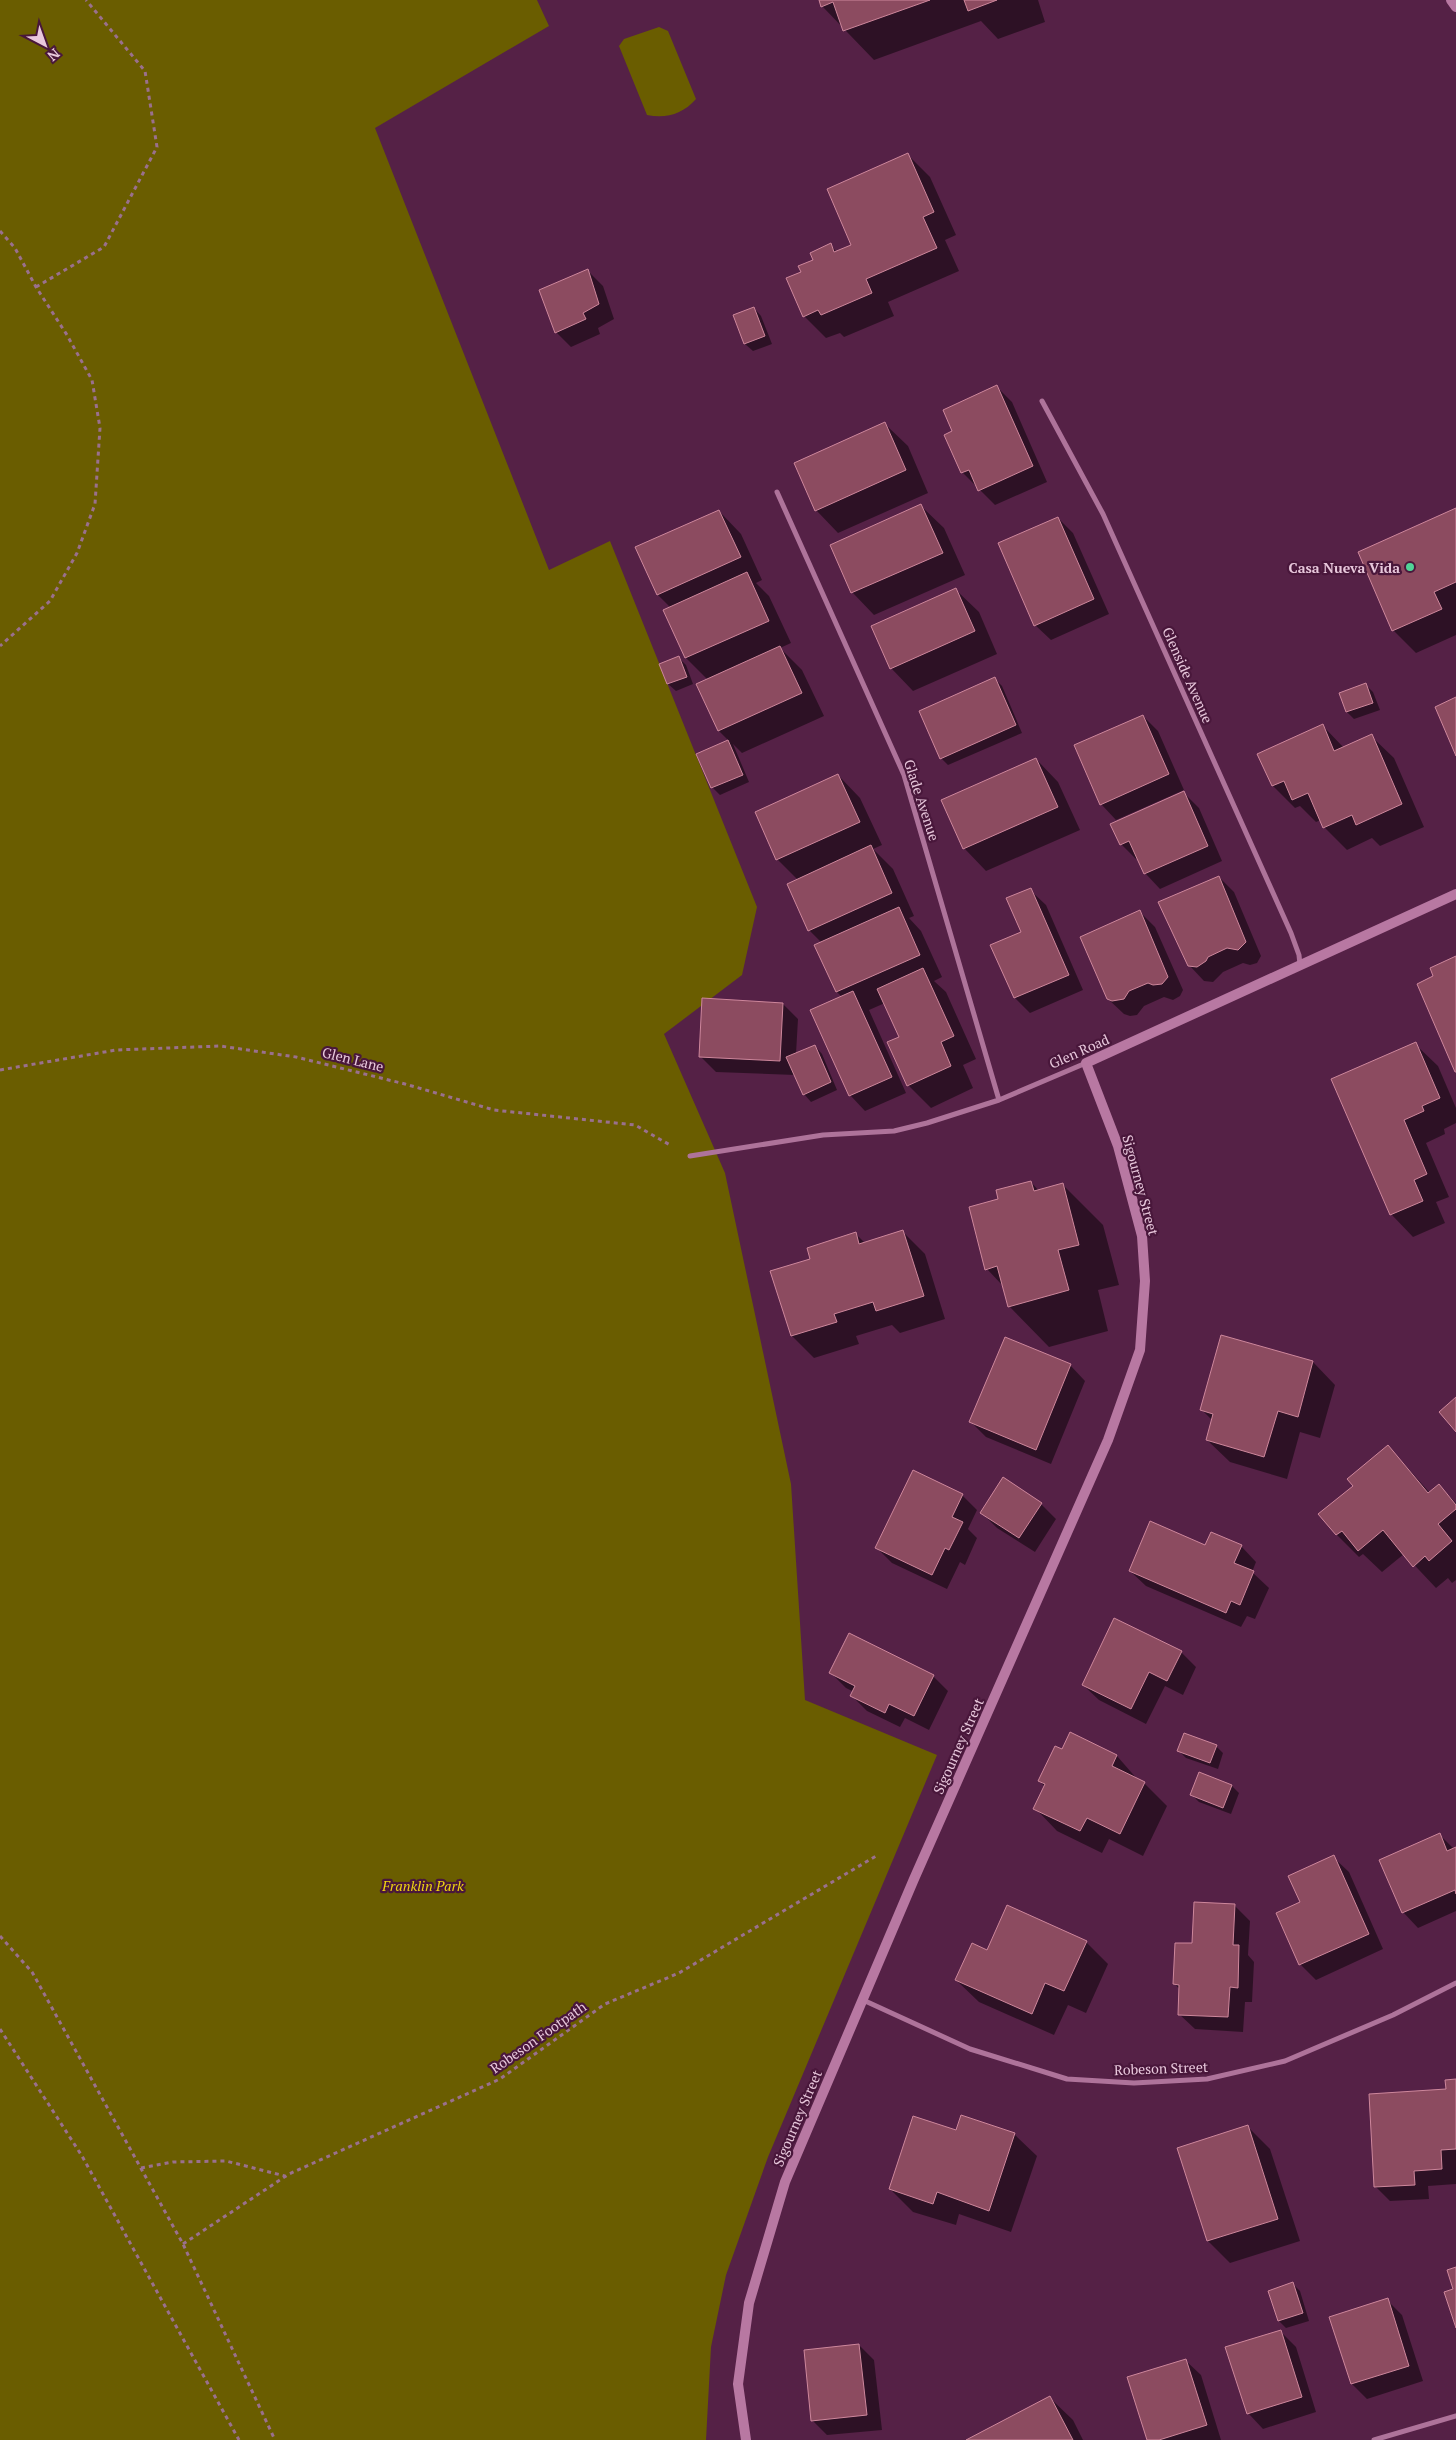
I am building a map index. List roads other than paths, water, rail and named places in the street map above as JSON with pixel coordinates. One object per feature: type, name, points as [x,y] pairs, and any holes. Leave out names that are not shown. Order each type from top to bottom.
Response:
[{"type":"street","points":[[1451,0],[1456,7]]},
{"type":"street","name":"Glenside Avenue","points":[[1042,401],[1104,514],[1291,933],[1299,955],[1300,965]]},
{"type":"street","name":"Glade Avenue","points":[[777,492],[904,774],[999,1100]]},
{"type":"street","name":"Glen Road","points":[[690,1156],[823,1135],[894,1131],[959,1114],[999,1100],[1086,1063],[1456,894]]},
{"type":"street","name":"Sigourney Street","points":[[746,2440],[738,2384],[750,2303],[785,2182],[914,1879],[1108,1440],[1140,1350],[1145,1281],[1142,1236],[1118,1146],[1086,1063]]},
{"type":"street","name":"Robeson Street","points":[[863,2000],[970,2049],[1067,2079],[1134,2084],[1207,2079],[1285,2061],[1393,2015],[1456,1982]]},
{"type":"street","points":[[1374,2440],[1456,2416]]},
{"type":"place","name":"Casa Nueva Vida","points":[[1410,567]]},
{"type":"park label","name":"Franklin Park","points":[[423,1885]]}]
